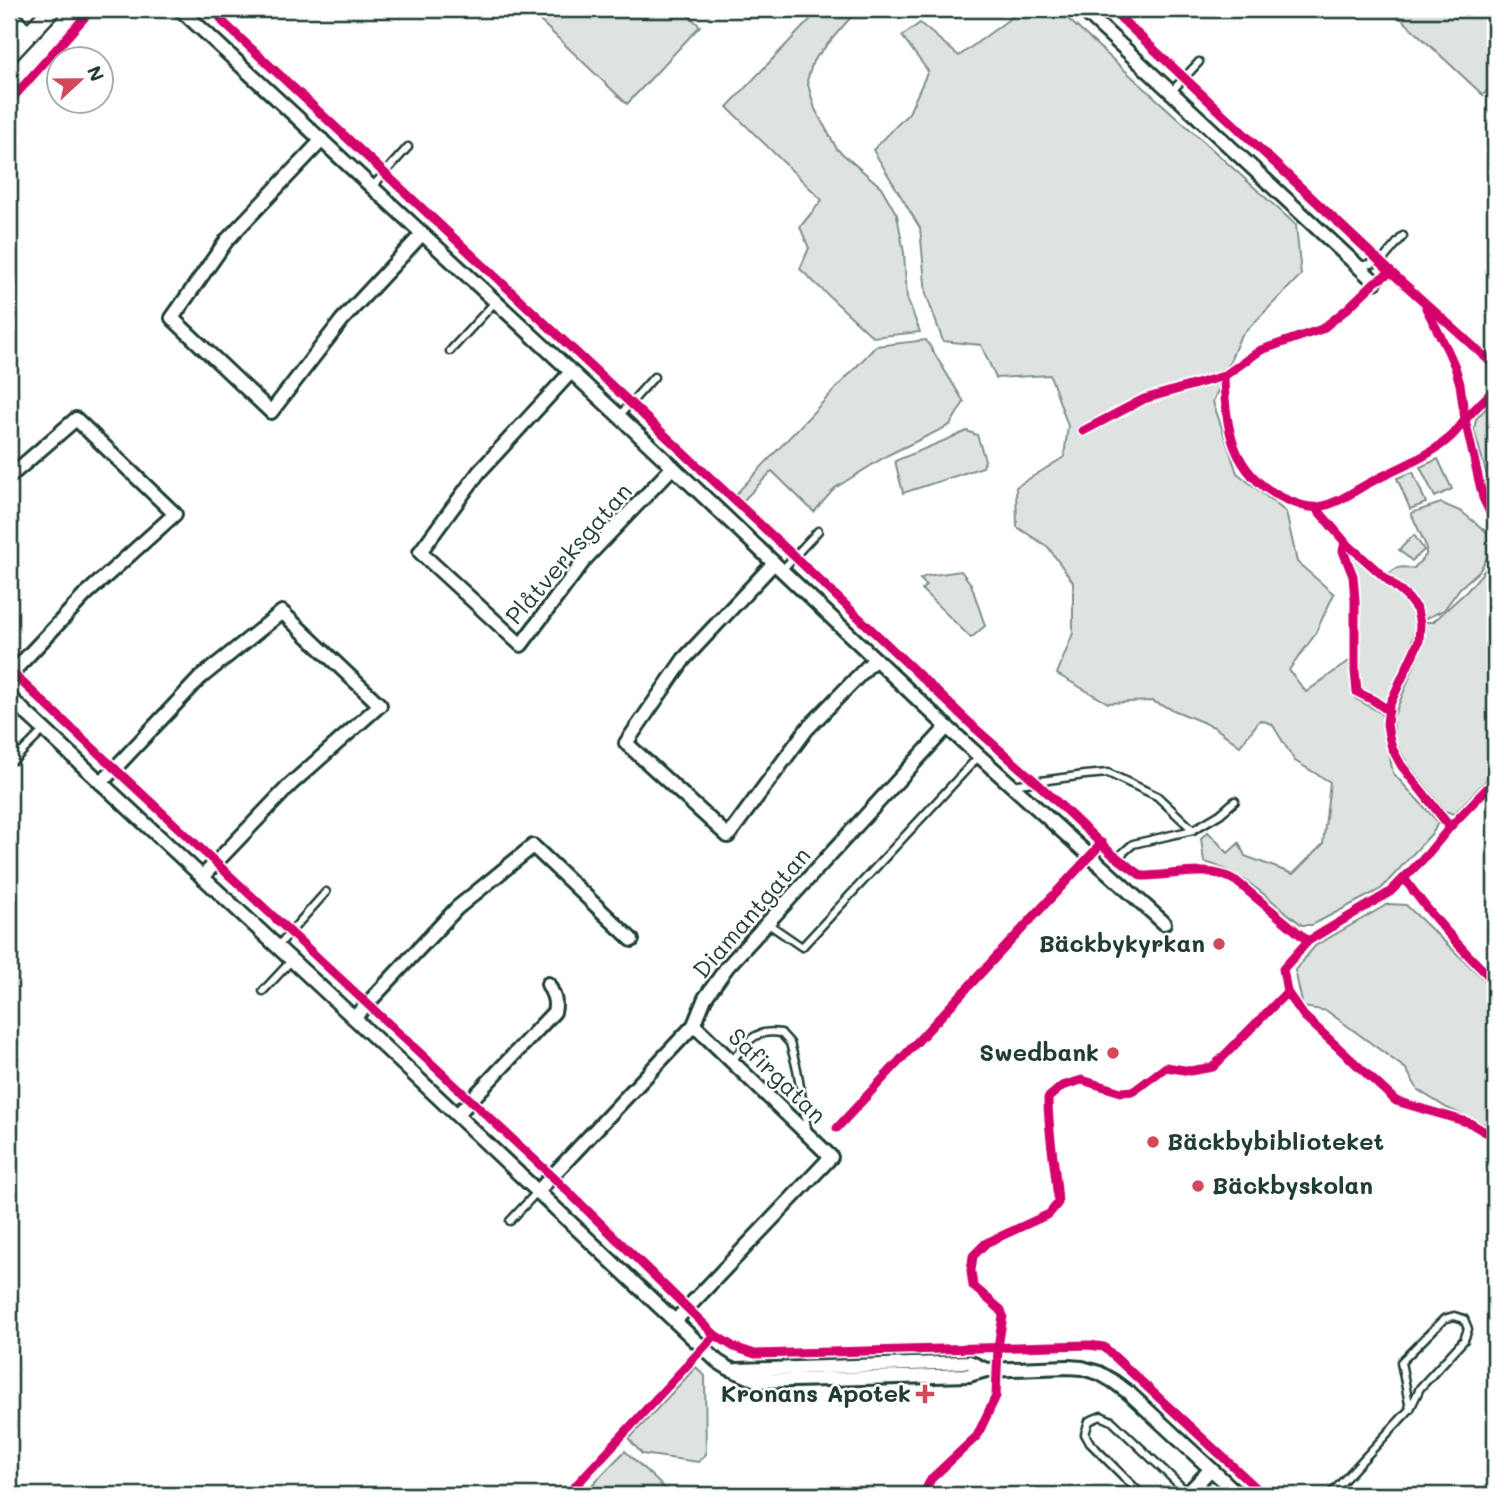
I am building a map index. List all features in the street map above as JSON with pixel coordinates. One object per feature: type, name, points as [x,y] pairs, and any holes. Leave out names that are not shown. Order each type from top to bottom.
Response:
[{"type":"street","points":[[9,55],[52,9]]},
{"type":"street","points":[[180,9],[620,416],[947,727],[1164,923]]},
{"type":"street","points":[[1082,9],[1375,282]]},
{"type":"street","points":[[9,12],[28,34]]},
{"type":"street","points":[[322,140],[227,240],[172,318],[271,412],[342,320],[422,234]]},
{"type":"street","name":"Plåtverksgatan","points":[[571,372],[479,472],[420,552],[521,645],[586,558],[673,467]]},
{"type":"street","points":[[9,477],[76,419],[175,514],[86,594],[9,676]]},
{"type":"street","points":[[778,566],[684,659],[626,743],[727,836],[807,729],[875,659]]},
{"type":"street","points":[[101,783],[200,678],[282,612],[292,621],[380,705],[291,784],[202,877]]},
{"type":"street","points":[[9,697],[717,1360],[758,1381],[970,1375],[986,1370],[1082,1368],[1099,1373],[1129,1393],[1239,1495]]},
{"type":"street","name":"Diamantgatan","points":[[538,1191],[694,1025],[705,998],[727,967],[947,727]]},
{"type":"street","points":[[354,1018],[457,908],[533,846],[632,940]]},
{"type":"street","points":[[457,1115],[554,1012],[556,1005],[548,984]]},
{"type":"street","name":"Safirgatan","points":[[675,1321],[831,1157],[694,1025]]},
{"type":"street","points":[[1187,1494],[1211,1469]]},
{"type":"lane","points":[[1171,92],[1199,62]]},
{"type":"lane","points":[[372,187],[408,147]]},
{"type":"lane","points":[[1357,267],[1381,262],[1403,236]]},
{"type":"lane","points":[[450,351],[495,302]]},
{"type":"lane","points":[[620,416],[654,377]]},
{"type":"lane","points":[[778,566],[818,531]]},
{"type":"lane","points":[[14,760],[44,730]]},
{"type":"lane","points":[[767,923],[802,947],[979,755]]},
{"type":"lane","points":[[1012,785],[1108,773],[1157,796],[1193,830]]},
{"type":"lane","points":[[1117,858],[1133,844],[1193,830],[1236,801]]},
{"type":"lane","points":[[277,947],[326,892]]},
{"type":"lane","points":[[263,991],[292,960]]},
{"type":"lane","points":[[732,1061],[753,1036],[769,1031],[781,1033],[790,1043],[809,1136]]},
{"type":"lane","points":[[510,1221],[538,1191]]},
{"type":"lane","points":[[1330,1495],[1410,1409],[1420,1388],[1464,1340],[1468,1329],[1464,1320],[1454,1315],[1444,1319],[1401,1362],[1410,1409]]},
{"type":"lane","points":[[1142,1495],[1090,1443],[1085,1434],[1090,1421],[1101,1416],[1112,1421],[1187,1494]]},
{"type":"shaded area","points":[[546,9],[681,9],[700,26],[627,104],[537,18]]},
{"type":"shaded area","points":[[820,9],[858,9],[813,61],[807,81],[815,109],[837,149],[881,187],[897,215],[904,253],[907,298],[920,332],[873,337],[800,269],[809,248],[800,227],[822,200],[727,107]]},
{"type":"shaded area","points":[[1023,9],[1057,9],[1296,225],[1301,275],[1240,337],[1213,402],[1237,473],[1286,512],[1297,562],[1334,594],[1314,636],[1289,670],[1306,692],[1349,661],[1355,698],[1381,713],[1393,773],[1438,822],[1434,831],[1381,889],[1312,925],[1302,925],[1243,879],[1204,862],[1201,838],[1208,832],[1228,853],[1239,843],[1245,856],[1293,874],[1323,844],[1330,782],[1295,761],[1272,724],[1260,720],[1240,746],[1214,727],[1152,701],[1108,703],[1057,674],[1073,633],[1073,582],[1048,547],[1017,527],[1016,487],[1064,457],[1068,426],[1050,375],[996,378],[981,345],[943,341],[926,294],[920,228],[873,150],[909,113],[928,71],[902,36],[920,23],[959,56]]},
{"type":"shaded area","points":[[1495,9],[1495,83],[1483,95],[1393,11]]},
{"type":"shaded area","points":[[926,340],[964,402],[950,425],[888,455],[835,488],[814,512],[772,471],[742,502],[734,496],[876,346]]},
{"type":"shaded area","points":[[1495,398],[1495,504],[1474,430],[1476,419]]},
{"type":"shaded area","points":[[967,431],[977,435],[985,460],[983,467],[903,493],[895,461]]},
{"type":"shaded area","points":[[1438,459],[1452,489],[1435,497],[1420,467]]},
{"type":"shaded area","points":[[1413,472],[1426,503],[1410,509],[1397,478]]},
{"type":"shaded area","points":[[1441,503],[1462,512],[1488,533],[1490,552],[1480,570],[1460,588],[1444,610],[1416,623],[1410,651],[1386,704],[1361,691],[1358,577],[1347,548],[1382,582],[1395,569],[1413,569],[1426,555],[1426,546],[1411,513]]},
{"type":"shaded area","points":[[1414,535],[1424,550],[1412,561],[1399,550]]},
{"type":"shaded area","points":[[1495,558],[1495,771],[1454,814],[1445,811],[1407,763],[1395,742],[1393,718],[1421,649],[1424,622],[1433,622],[1467,591]]},
{"type":"shaded area","points":[[961,571],[971,584],[985,626],[971,638],[922,590],[926,585],[920,579]]},
{"type":"shaded area","points":[[1388,904],[1406,905],[1495,990],[1495,1126],[1485,1125],[1447,1108],[1418,1090],[1406,1069],[1327,1011],[1303,1007],[1295,970],[1315,946]]},
{"type":"shaded area","points":[[696,1367],[705,1376],[706,1454],[698,1462],[642,1454],[629,1439]]},
{"type":"shaded area","points":[[625,1451],[672,1495],[582,1495]]},
{"type":"cycle path","points":[[9,102],[92,9]]},
{"type":"cycle path","points":[[216,9],[223,22],[975,728],[1112,854],[1142,876],[1190,872],[1225,876],[1236,881],[1308,941],[1390,892],[1495,780]]},
{"type":"cycle path","points":[[1111,9],[1495,366]]},
{"type":"cycle path","points":[[1083,431],[1144,399],[1224,376],[1261,350],[1322,329],[1375,282],[1391,272]]},
{"type":"cycle path","points":[[1426,308],[1455,367],[1483,498],[1495,523]]},
{"type":"cycle path","points":[[1224,376],[1226,413],[1242,462],[1252,476],[1266,488],[1292,502],[1315,507],[1342,499],[1431,452],[1452,435],[1495,389]]},
{"type":"cycle path","points":[[1316,508],[1345,542],[1408,598],[1417,610],[1419,641],[1389,706],[1387,724],[1392,748],[1401,765],[1450,827]]},
{"type":"cycle path","points":[[1345,542],[1343,551],[1353,576],[1355,600],[1357,692],[1389,711]]},
{"type":"cycle path","points":[[9,670],[552,1176],[715,1335],[734,1347],[755,1354],[1089,1345],[1104,1347],[1264,1495]]},
{"type":"cycle path","points":[[837,1128],[1102,843]]},
{"type":"cycle path","points":[[1404,878],[1447,932],[1495,982]]},
{"type":"cycle path","points":[[1308,941],[1283,969],[1287,992],[1304,1016],[1396,1101],[1470,1123],[1485,1132],[1495,1130]]},
{"type":"cycle path","points":[[923,1495],[931,1479],[977,1436],[996,1396],[998,1347],[1003,1316],[1001,1310],[973,1286],[973,1256],[986,1243],[1049,1214],[1058,1203],[1048,1098],[1062,1086],[1082,1080],[1121,1092],[1134,1091],[1166,1067],[1190,1071],[1213,1067],[1287,992]]},
{"type":"cycle path","points":[[567,1495],[715,1335]]},
{"type":"place","name":"Bäckbykyrkan","points":[[1219,944]]},
{"type":"place","name":"Swedbank","points":[[1113,1053]]},
{"type":"place","name":"Bäckbybiblioteket","points":[[1153,1142]]},
{"type":"place","name":"Bäckbyskolan","points":[[1198,1186]]},
{"type":"place","name":"Kronans Apotek","points":[[925,1394]]}]
